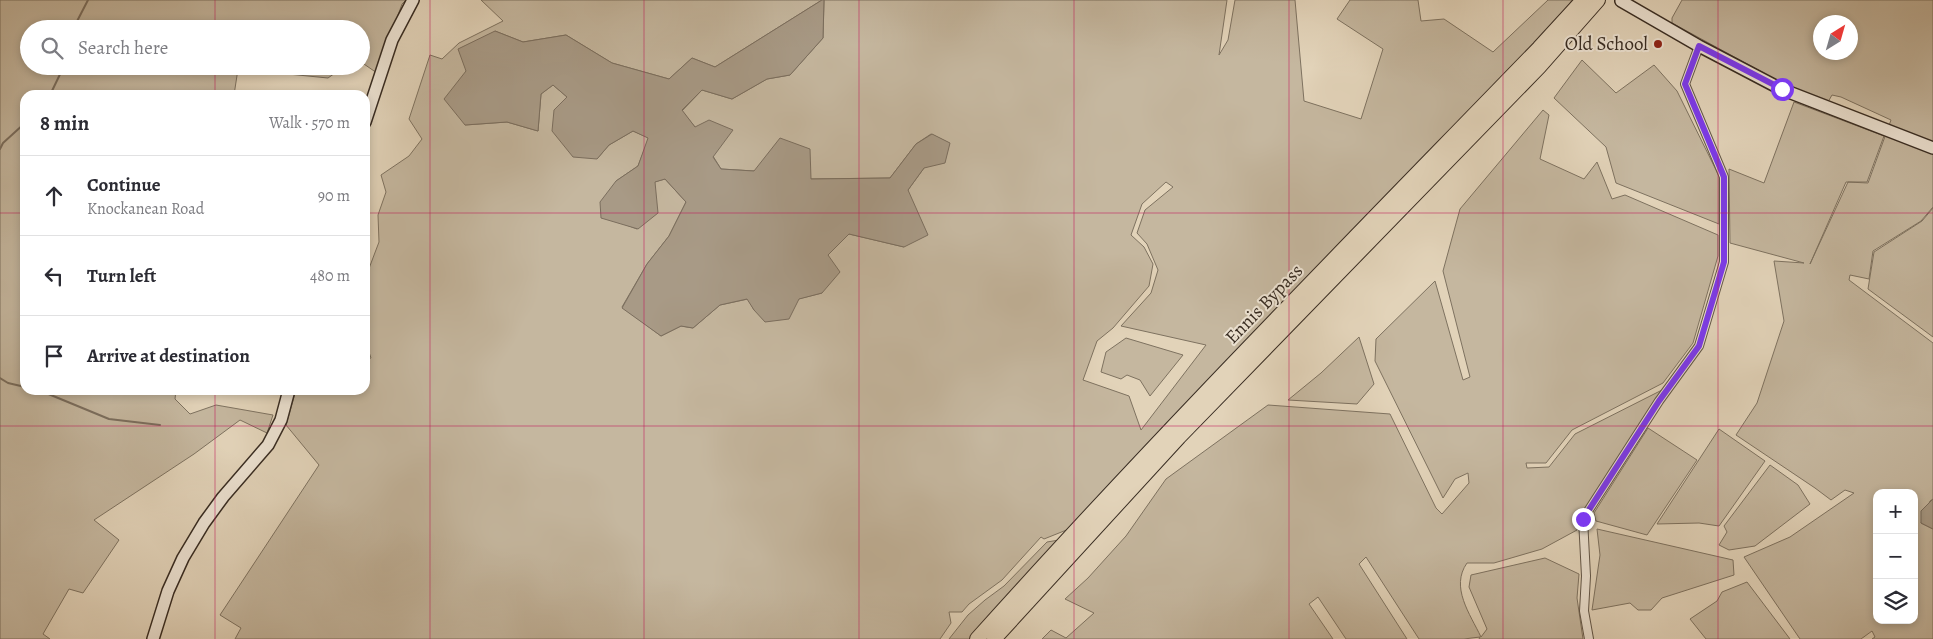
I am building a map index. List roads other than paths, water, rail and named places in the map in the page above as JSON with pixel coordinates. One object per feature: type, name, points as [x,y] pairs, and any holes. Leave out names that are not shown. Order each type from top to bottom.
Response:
[{"type":"highway","name":"Ennis Bypass","points":[[978,639],[1064,543],[1205,393],[1539,48],[1583,0]]},
{"type":"highway","name":"Ennis Bypass","points":[[994,639],[1179,437],[1539,67],[1598,0]]},
{"type":"street","points":[[370,107],[392,40],[413,0]]},
{"type":"street","points":[[1621,1],[1699,46],[1782,89],[1933,148]]},
{"type":"street","points":[[1589,639],[1584,611],[1586,576],[1583,519],[1659,401],[1699,346],[1724,262],[1724,177],[1685,84],[1699,46]]},
{"type":"street","points":[[153,639],[168,591],[183,558],[204,523],[223,497],[268,445],[281,420],[288,395]]},
{"type":"waterway","points":[[78,20],[88,0]]},
{"type":"waterway","points":[[52,90],[60,75]]},
{"type":"waterway","points":[[0,149],[3,143],[20,128]]},
{"type":"waterway","points":[[0,378],[8,383],[20,386]]},
{"type":"waterway","points":[[51,395],[109,419],[160,425]]},
{"type":"place","name":"Old School","points":[[1658,44]]}]
